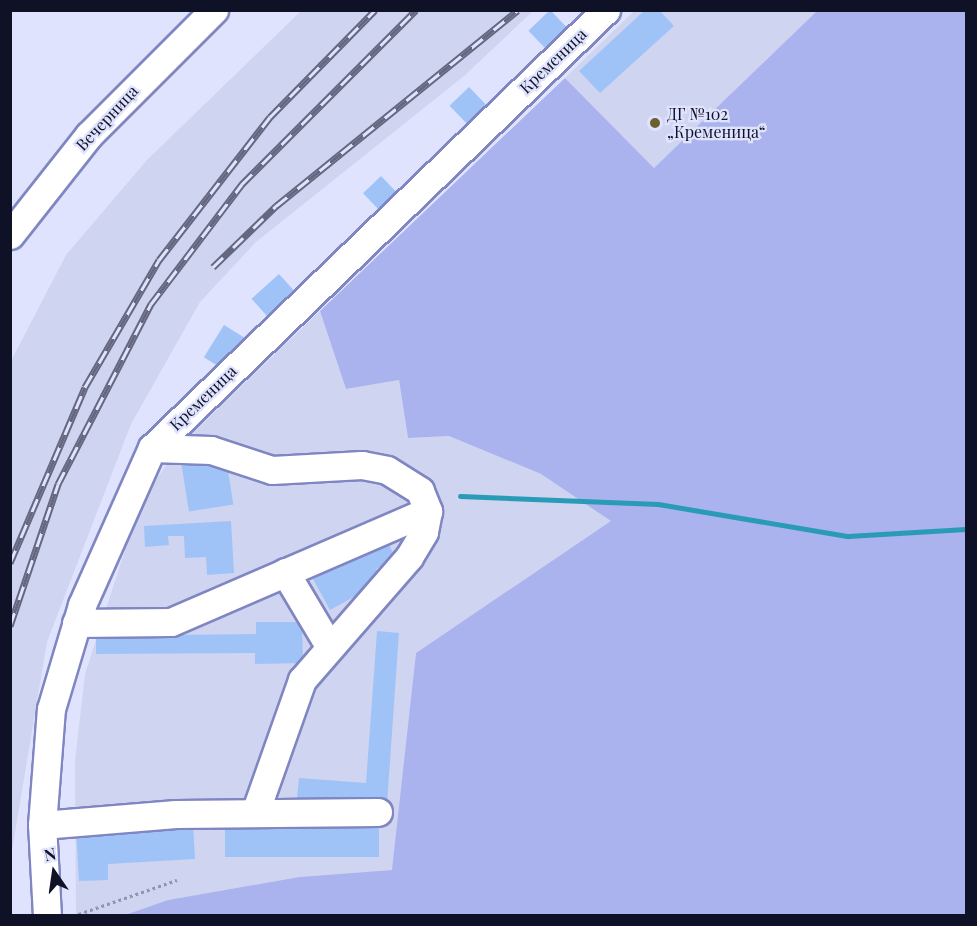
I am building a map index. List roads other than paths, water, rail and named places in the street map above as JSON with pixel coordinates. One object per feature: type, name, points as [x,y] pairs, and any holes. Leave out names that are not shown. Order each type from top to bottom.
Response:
[{"type":"street","name":"Вечерница","points":[[10,235],[89,135],[214,10]]},
{"type":"street","name":"Кременица","points":[[47,915],[42,825],[51,709],[76,622],[152,448],[606,10]]},
{"type":"street","points":[[152,448],[211,450],[272,470],[362,465],[387,470],[420,491],[428,511],[424,532],[409,557],[328,644],[302,680],[255,813]]},
{"type":"street","points":[[76,622],[171,622],[428,511]]},
{"type":"street","points":[[285,572],[328,644]]},
{"type":"street","points":[[42,825],[255,813],[378,812]]},
{"type":"waterway","points":[[460,496],[658,504],[848,536],[966,529]]},
{"type":"railway","points":[[10,563],[85,387],[159,260],[270,117],[375,10]]},
{"type":"railway","points":[[10,626],[58,484],[151,304],[242,184],[416,10]]},
{"type":"railway","points":[[213,267],[276,206],[518,10]]},
{"type":"place","name":"ДГ №102 „Кременица“","points":[[655,123]]}]
